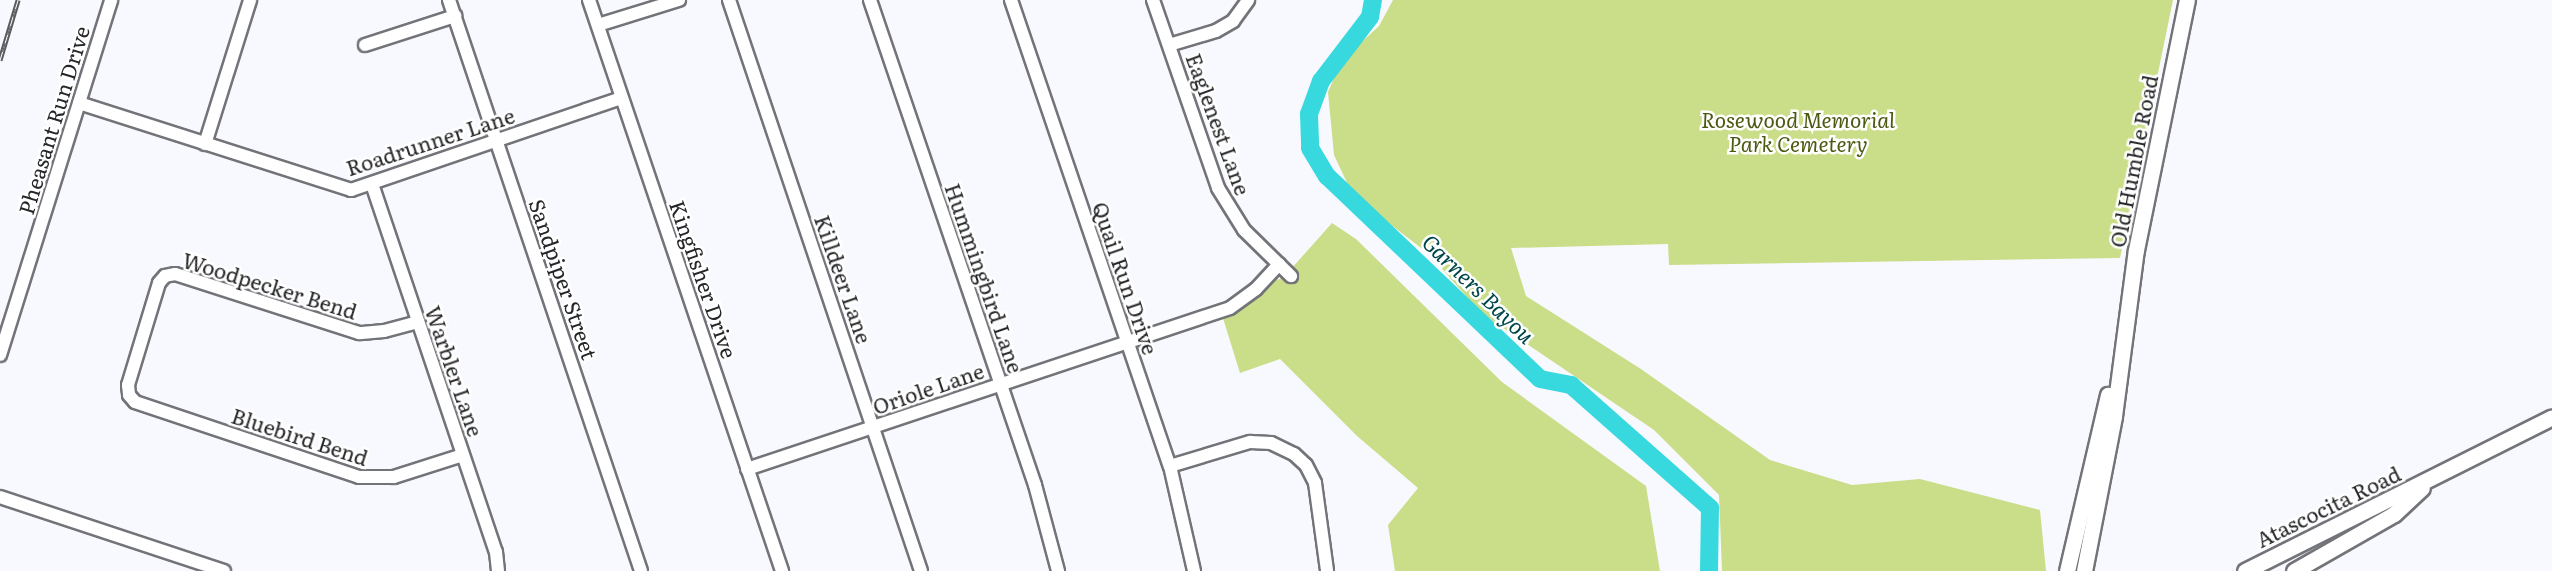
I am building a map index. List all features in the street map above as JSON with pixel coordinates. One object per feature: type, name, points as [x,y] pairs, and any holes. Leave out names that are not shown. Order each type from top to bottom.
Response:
[{"type":"main road","name":"Old Humble Road","points":[[2067,571],[2123,331],[2187,0]]},
{"type":"main road","name":"Old Humble Road","points":[[2084,571],[2114,416],[2123,331]]},
{"type":"main road","name":"Atascocita Road","points":[[2245,571],[2362,510],[2431,480],[2552,417]]},
{"type":"main road","name":"Atascocita Road","points":[[2294,571],[2394,514],[2431,480]]},
{"type":"street","name":"Pheasant Run Drive","points":[[0,355],[111,0]]},
{"type":"street","points":[[205,144],[250,0]]},
{"type":"street","name":"Sandpiper Street","points":[[449,0],[642,571]]},
{"type":"street","name":"Kingfisher Drive","points":[[589,0],[782,571]]},
{"type":"street","points":[[598,25],[679,0]]},
{"type":"street","name":"Killdeer Lane","points":[[729,0],[921,571]]},
{"type":"street","name":"Hummingbird Lane","points":[[870,0],[1049,530],[1058,571]]},
{"type":"street","name":"Quail Run Drive","points":[[1011,0],[1170,466],[1194,571]]},
{"type":"street","name":"Eaglenest Lane","points":[[1154,0],[1218,188],[1244,230],[1291,276]]},
{"type":"street","points":[[1169,45],[1216,31],[1233,21],[1248,0]]},
{"type":"street","points":[[364,45],[455,16]]},
{"type":"street","name":"Roadrunner Lane","points":[[80,103],[341,189],[372,184],[622,98]]},
{"type":"street","name":"Warbler Lane","points":[[372,184],[496,552],[498,571]]},
{"type":"street","name":"Oriole Lane","points":[[747,469],[1230,308],[1256,289],[1279,264]]},
{"type":"street","name":"Woodpecker Bend","points":[[129,395],[128,385],[159,283],[165,276],[175,273],[359,333],[384,331],[418,322]]},
{"type":"street","name":"Bluebird Bend","points":[[129,395],[135,402],[359,477],[394,477],[463,455]]},
{"type":"street","points":[[1170,466],[1250,441],[1271,443],[1294,454],[1306,465],[1315,483],[1328,571]]},
{"type":"street","points":[[0,497],[224,571]]},
{"type":"green space","name":"Rosewood Memorial Park Cemetery","points":[[1393,0],[2173,0],[2120,258],[1669,265],[1668,244],[1511,248],[1526,296],[1641,369],[1770,460],[1852,485],[1920,479],[2040,510],[2046,571],[1722,571],[1719,495],[1654,430],[1481,313],[1429,254],[1369,208],[1349,187],[1334,155],[1328,92],[1342,60],[1379,26]]},
{"type":"green space","points":[[1332,223],[1356,239],[1502,382],[1646,486],[1660,571],[1395,571],[1388,525],[1418,488],[1357,436],[1280,359],[1240,373],[1222,315],[1239,308],[1272,281],[1283,278]]},
{"type":"waterway","name":"Garners Bayou","points":[[1373,0],[1370,17],[1321,81],[1309,114],[1310,148],[1327,176],[1540,379],[1571,385],[1710,508],[1709,571]]},
{"type":"railway","points":[[0,60],[18,0]]}]
